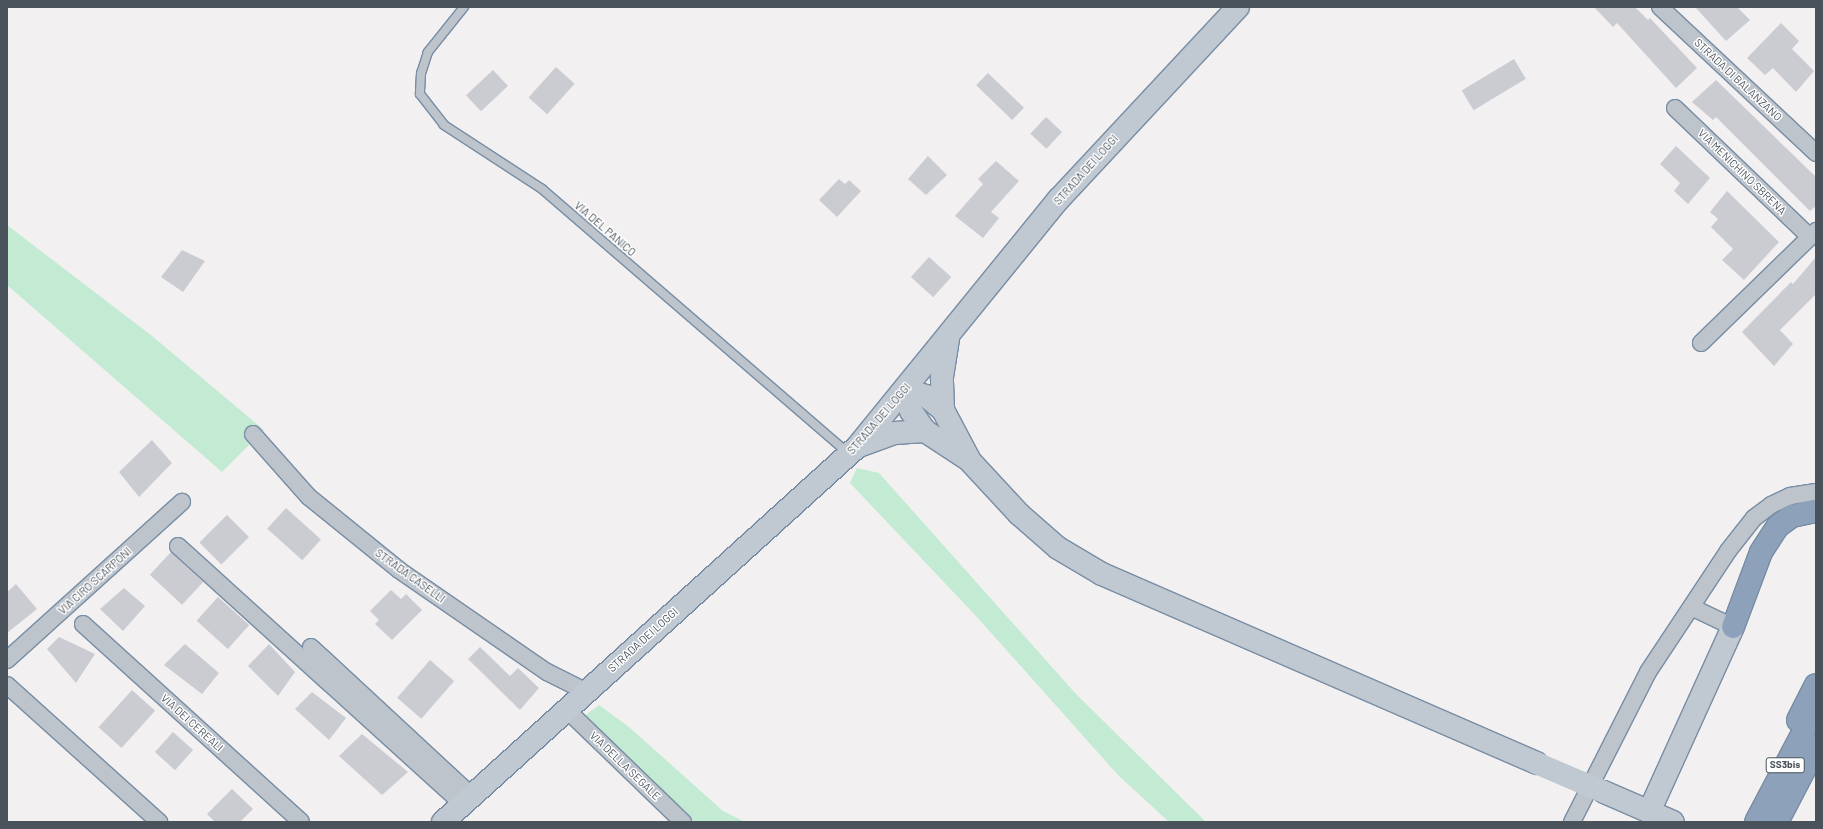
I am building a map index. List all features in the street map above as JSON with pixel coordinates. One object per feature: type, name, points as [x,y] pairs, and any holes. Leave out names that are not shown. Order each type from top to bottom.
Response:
[{"type":"highway","points":[[1733,627],[1761,552],[1778,526],[1792,516],[1815,507]]},
{"type":"highway","points":[[1766,802],[1784,748],[1816,685]]},
{"type":"highway","name":"SS3bis","points":[[1756,822],[1816,708]]},
{"type":"highway","name":"SS3bis","points":[[1777,822],[1816,747]]},
{"type":"street","name":"STRADA DEI LOGGI","points":[[443,822],[853,450],[906,390],[1059,199],[1238,7]]},
{"type":"street","name":"STRADA DI BALANZANO","points":[[1660,7],[1816,153]]},
{"type":"street","name":"VIA MENICHINO SBRENA","points":[[1675,108],[1813,234],[1701,343]]},
{"type":"street","points":[[943,410],[942,377],[948,337]]},
{"type":"street","points":[[969,460],[943,410],[926,396],[906,390],[911,412],[925,431],[969,460],[1019,514],[1058,548],[1102,574],[1673,822]]},
{"type":"street","points":[[853,450],[895,433],[925,431]]},
{"type":"street","name":"STRADA CASELLI","points":[[253,434],[309,497],[399,570],[547,672],[587,692]]},
{"type":"street","points":[[1572,822],[1648,672],[1693,608],[1728,551],[1754,518],[1790,496],[1815,507]]},
{"type":"street","name":"VIA CIRO SCARPONI","points":[[7,660],[182,502]]},
{"type":"street","points":[[178,546],[468,800]]},
{"type":"street","points":[[1649,812],[1733,627],[1693,608]]},
{"type":"street","name":"VIA DEI CEREALI","points":[[83,624],[301,822]]},
{"type":"street","points":[[311,647],[468,800]]},
{"type":"street","points":[[7,686],[159,822]]},
{"type":"street","name":"VIA DELLA SEGALE","points":[[567,710],[683,822]]},
{"type":"lane","name":"VIA DEL PANICO","points":[[464,7],[428,52],[420,73],[420,94],[444,125],[542,189],[853,450]]},
{"type":"green space","points":[[7,225],[152,336],[264,430],[222,472],[7,285]]},
{"type":"green space","points":[[857,468],[879,473],[1076,694],[1206,822],[1169,822],[1118,775],[976,616],[850,483]]},
{"type":"green space","points":[[599,705],[629,727],[723,811],[745,822],[695,822],[618,757],[583,717]]},
{"type":"building","points":[[1594,7],[1635,7],[1648,20],[1650,18],[1697,68],[1676,88],[1617,23],[1613,27]]},
{"type":"building","points":[[1695,7],[1737,7],[1750,20],[1726,41]]},
{"type":"building","points":[[1781,23],[1799,41],[1792,49],[1814,71],[1796,92],[1773,68],[1765,75],[1747,58]]},
{"type":"building","points":[[1514,59],[1526,79],[1474,110],[1462,90]]},
{"type":"building","points":[[556,67],[575,84],[547,114],[529,97]]},
{"type":"building","points":[[493,70],[508,86],[481,111],[466,95]]},
{"type":"building","points":[[988,73],[1024,108],[1012,120],[976,85]]},
{"type":"building","points":[[1716,80],[1816,177],[1816,206],[1810,211],[1716,117],[1713,120],[1692,102]]},
{"type":"building","points":[[1046,117],[1062,132],[1046,149],[1030,134]]},
{"type":"building","points":[[1676,146],[1710,178],[1688,204],[1674,191],[1680,183],[1660,164]]},
{"type":"building","points":[[928,156],[947,175],[926,195],[908,179]]},
{"type":"building","points":[[996,161],[1019,181],[991,212],[999,218],[983,238],[955,216],[983,184],[978,179]]},
{"type":"building","points":[[839,179],[845,184],[849,180],[861,191],[837,217],[819,200]]},
{"type":"building","points":[[1727,191],[1779,242],[1744,280],[1722,260],[1733,249],[1711,227],[1718,219],[1710,212]]},
{"type":"building","points":[[182,250],[205,261],[183,292],[161,277]]},
{"type":"building","points":[[929,257],[951,277],[933,297],[911,277]]},
{"type":"building","points":[[1816,257],[1816,294],[1780,330],[1793,344],[1774,366],[1742,332],[1791,282],[1793,284]]},
{"type":"building","points":[[152,440],[172,463],[139,497],[119,472]]},
{"type":"building","points":[[286,508],[321,539],[302,560],[267,529]]},
{"type":"building","points":[[227,515],[249,537],[221,564],[199,543]]},
{"type":"building","points":[[171,552],[203,582],[182,605],[150,575]]},
{"type":"building","points":[[16,584],[37,609],[7,633],[7,592]]},
{"type":"building","points":[[124,588],[145,606],[123,631],[100,609]]},
{"type":"building","points":[[391,590],[401,599],[406,594],[422,610],[392,640],[375,624],[379,620],[370,611]]},
{"type":"building","points":[[218,597],[249,625],[228,649],[197,621]]},
{"type":"building","points":[[59,637],[95,654],[76,683],[47,649]]},
{"type":"building","points":[[185,644],[219,673],[202,694],[164,665]]},
{"type":"building","points":[[269,644],[295,672],[278,696],[248,666]]},
{"type":"building","points":[[480,647],[510,676],[518,668],[539,688],[520,710],[468,659]]},
{"type":"building","points":[[430,660],[454,681],[421,719],[397,698]]},
{"type":"building","points":[[132,690],[155,711],[122,748],[99,727]]},
{"type":"building","points":[[312,692],[346,718],[329,740],[295,709]]},
{"type":"building","points":[[173,732],[193,750],[175,770],[155,752]]},
{"type":"building","points":[[362,734],[408,772],[382,795],[339,756]]},
{"type":"building","points":[[232,789],[253,809],[240,822],[215,822],[207,814]]}]
